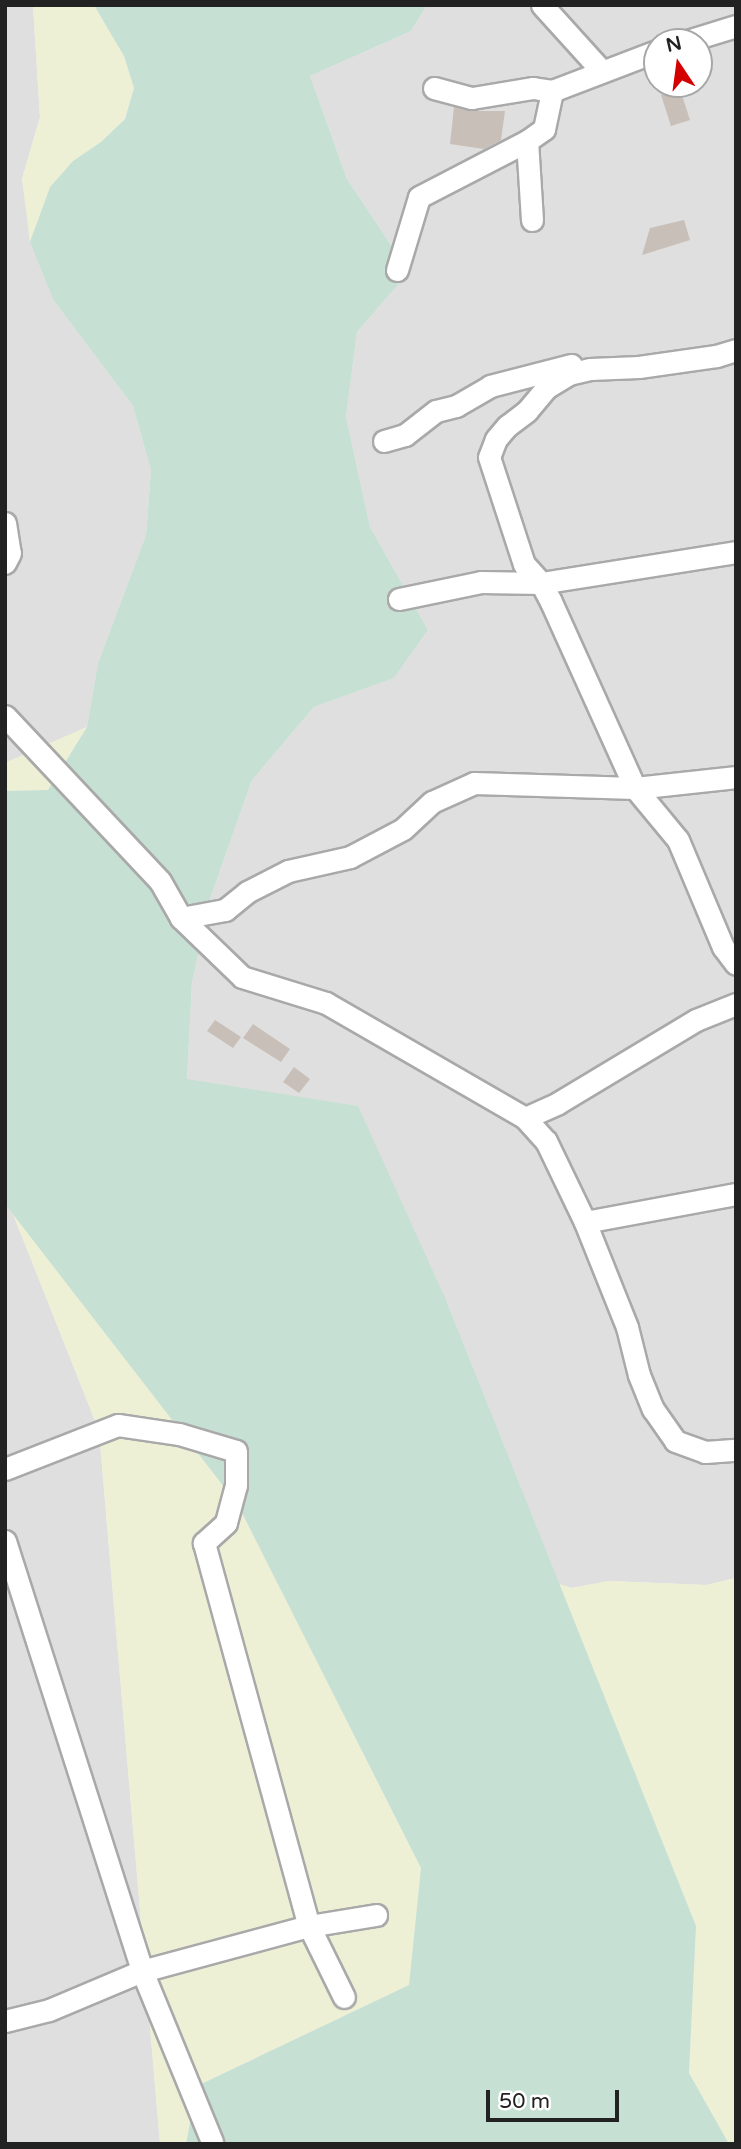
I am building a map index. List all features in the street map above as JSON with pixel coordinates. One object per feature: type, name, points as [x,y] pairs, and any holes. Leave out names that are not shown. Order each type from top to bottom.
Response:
[{"type":"street","points":[[542,5],[601,70]]},
{"type":"street","points":[[713,33],[736,26]]},
{"type":"street","points":[[434,88],[472,98],[533,88],[552,91],[643,56]]},
{"type":"street","points":[[397,271],[419,197],[527,141],[544,129],[552,91]]},
{"type":"street","points":[[527,141],[532,220]]},
{"type":"street","points":[[736,350],[639,367],[590,369],[569,374],[547,387],[527,411],[496,439],[489,457],[524,564],[541,583],[635,788],[678,840],[723,947],[736,964]]},
{"type":"street","points":[[384,441],[405,435],[436,411],[456,406],[490,386],[569,365],[590,369]]},
{"type":"street","points":[[5,523],[10,553],[5,563]]},
{"type":"street","points":[[399,599],[481,582],[541,583],[733,558]]},
{"type":"street","points":[[5,716],[160,881],[181,918],[242,977],[326,1003],[525,1118],[546,1141],[585,1222],[627,1327],[639,1375],[653,1409],[675,1441],[705,1452],[736,1450]]},
{"type":"street","points":[[181,918],[225,910],[247,892],[288,871],[350,857],[403,829],[432,802],[474,783],[635,788],[736,777]]},
{"type":"street","points":[[525,1118],[558,1103],[696,1020],[736,1004]]},
{"type":"street","points":[[585,1222],[736,1194]]},
{"type":"street","points":[[5,1469],[118,1425],[179,1434],[236,1451],[236,1485],[226,1523],[204,1544],[309,1926],[344,1997]]},
{"type":"street","points":[[5,1541],[142,1971],[212,2142]]},
{"type":"street","points":[[5,2021],[49,2010],[142,1971],[309,1926],[376,1915]]},
{"type":"shaded area","points":[[5,5],[33,5],[40,117],[22,179],[54,301],[133,406],[151,470],[146,535],[98,663],[87,727],[5,763]]},
{"type":"shaded area","points":[[427,5],[736,5],[736,1578],[706,1585],[609,1581],[571,1588],[559,1584],[446,1300],[187,1080],[192,982],[211,896],[252,780],[314,707],[394,678],[428,630],[370,527],[346,417],[357,332],[409,272],[347,179],[310,76],[411,31]]},
{"type":"shaded area","points":[[5,1204],[13,1214],[99,1431],[160,2144],[5,2144]]},
{"type":"green space","points":[[33,5],[94,5],[124,56],[134,87],[125,118],[101,142],[73,161],[50,187],[30,242],[22,179],[40,117]]},
{"type":"green space","points":[[94,5],[427,5],[411,31],[310,76],[347,179],[409,272],[357,332],[346,417],[370,527],[428,630],[394,678],[314,707],[252,780],[211,896],[192,982],[187,1079],[358,1106],[446,1300],[696,1926],[689,2073],[729,2144],[186,2144],[197,2086],[409,1985],[421,1868],[238,1505],[5,1204],[5,791],[48,790],[87,727],[98,663],[146,535],[151,470],[133,406],[54,301],[30,242],[50,187],[73,161],[101,142],[125,119],[134,88],[124,56]]},
{"type":"green space","points":[[87,727],[48,790],[5,791],[5,763]]},
{"type":"green space","points":[[13,1214],[238,1505],[421,1868],[409,1985],[197,2086],[186,2144],[160,2144],[99,1431]]},
{"type":"green space","points":[[736,1578],[736,2144],[729,2144],[689,2073],[696,1926],[559,1584],[572,1588],[609,1581],[706,1585]]},
{"type":"building","points":[[662,98],[683,98],[690,120],[671,126]]},
{"type":"building","points":[[454,107],[469,111],[505,111],[501,140],[484,149],[450,144]]},
{"type":"building","points":[[684,220],[690,240],[642,255],[650,228]]},
{"type":"building","points":[[215,1020],[241,1037],[233,1048],[207,1031]]},
{"type":"building","points":[[253,1024],[290,1049],[281,1062],[243,1038]]},
{"type":"building","points":[[294,1067],[310,1079],[299,1093],[283,1082]]}]
